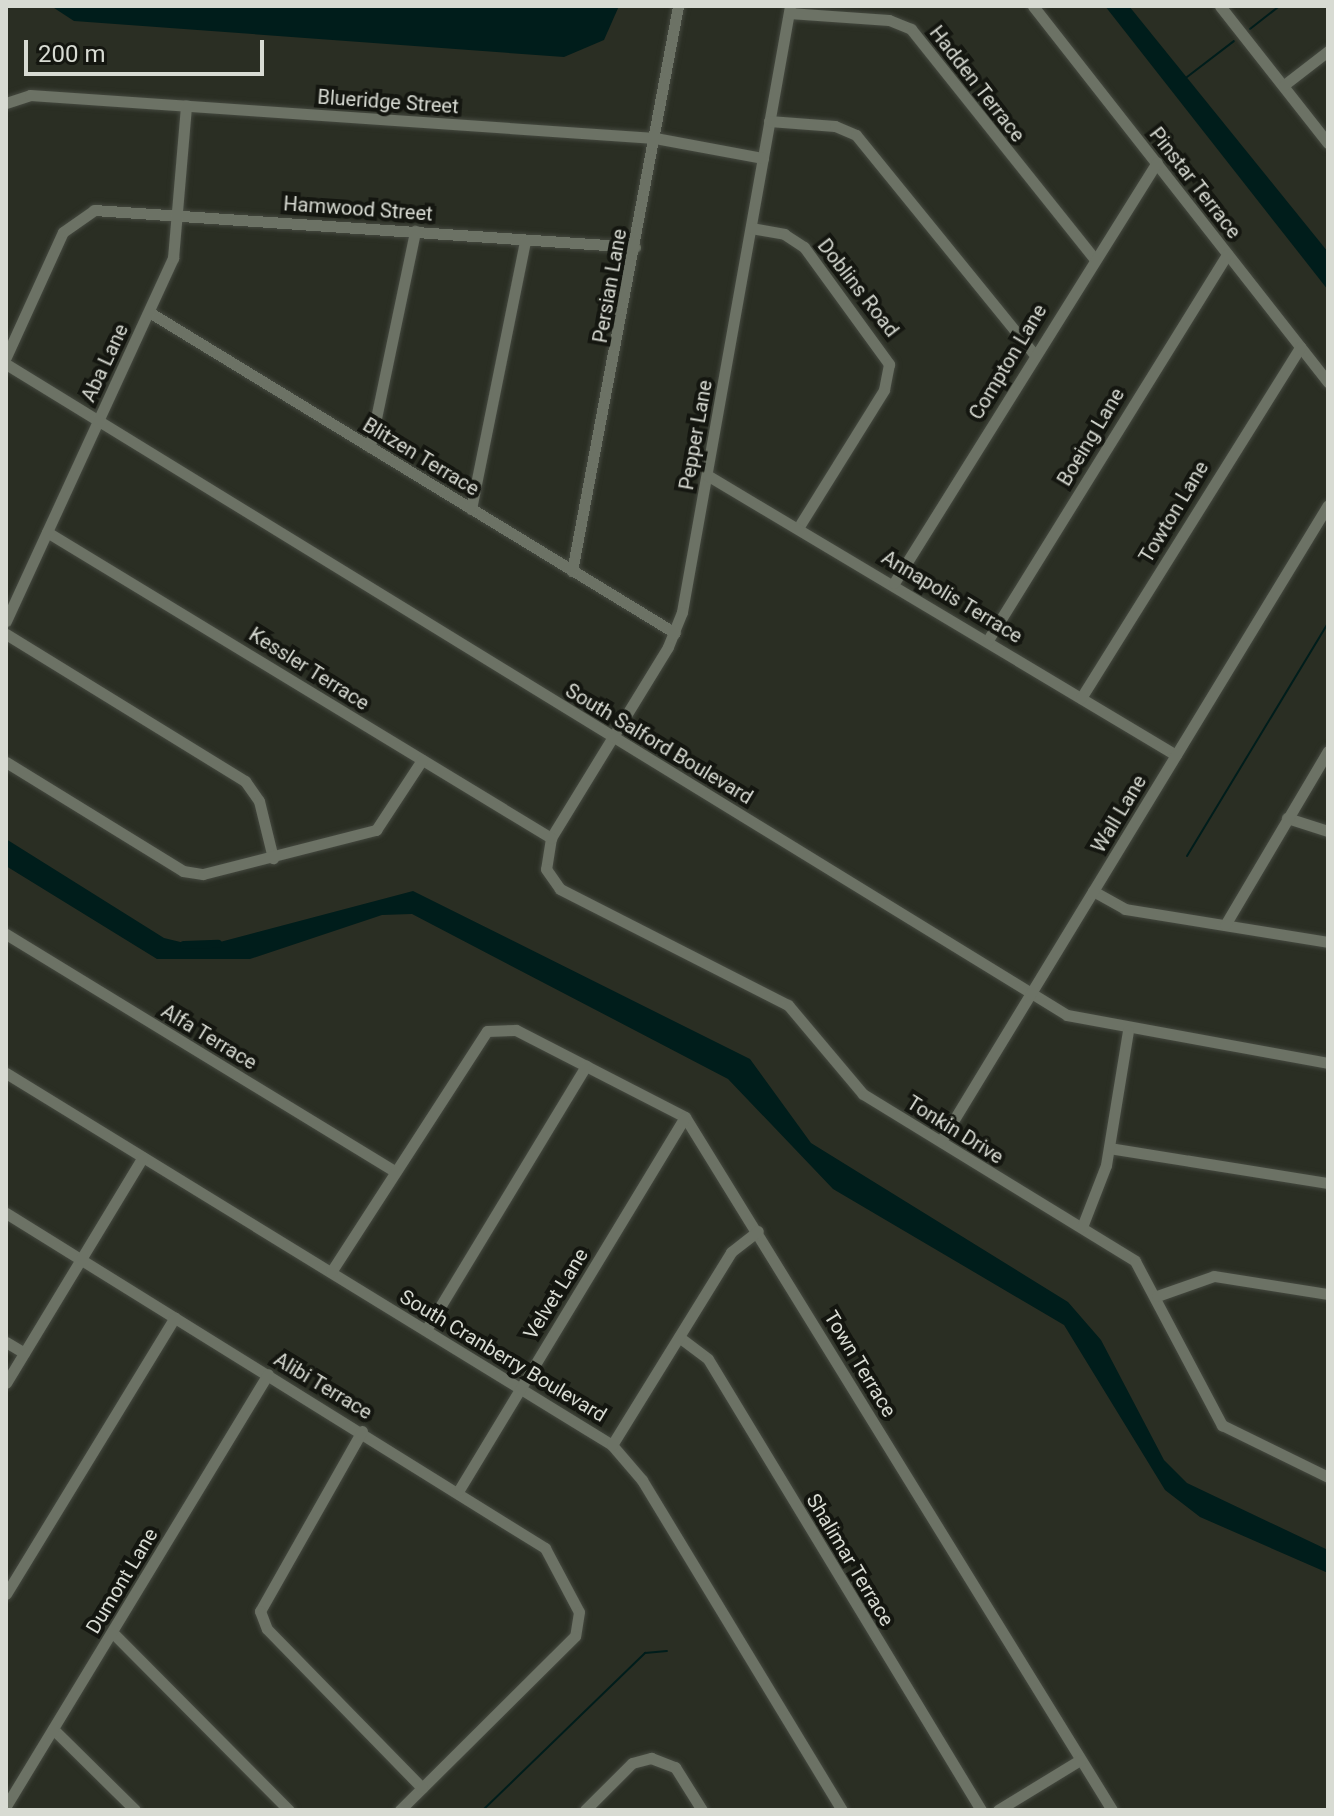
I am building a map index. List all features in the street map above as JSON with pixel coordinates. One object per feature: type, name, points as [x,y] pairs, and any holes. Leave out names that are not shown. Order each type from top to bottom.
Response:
[{"type":"street","name":"Persian Lane","points":[[572,571],[678,6]]},
{"type":"street","name":"Pinstar Terrace","points":[[1033,6],[1328,382]]},
{"type":"street","points":[[1220,6],[1328,143]]},
{"type":"street","name":"Pepper Lane","points":[[551,838],[675,633],[707,475],[789,9]]},
{"type":"street","name":"Hadden Terrace","points":[[789,9],[889,20],[911,29],[1093,257]]},
{"type":"street","points":[[1284,85],[1328,51]]},
{"type":"street","name":"Blueridge Street","points":[[8,102],[30,95],[655,138],[763,158]]},
{"type":"street","name":"Aba Lane","points":[[6,621],[173,258],[186,106]]},
{"type":"street","points":[[769,121],[835,126],[856,135],[1034,354]]},
{"type":"street","name":"Compton Lane","points":[[894,583],[1093,257],[1157,162]]},
{"type":"street","name":"Hamwood Street","points":[[6,357],[63,232],[79,215],[99,209],[635,247]]},
{"type":"street","name":"Doblins Road","points":[[751,228],[784,234],[804,247],[889,364],[884,390],[800,525]]},
{"type":"street","points":[[370,447],[415,231]]},
{"type":"street","points":[[471,509],[525,240]]},
{"type":"street","name":"Boeing Lane","points":[[988,640],[1227,254]]},
{"type":"street","name":"Blitzen Terrace","points":[[149,312],[675,633]]},
{"type":"street","name":"Towton Lane","points":[[1081,698],[1300,347]]},
{"type":"street","name":"South Salford Boulevard","points":[[6,364],[1079,1021],[1328,1063]]},
{"type":"street","name":"Annapolis Terrace","points":[[707,475],[800,525],[1176,755]]},
{"type":"street","name":"Wall Lane","points":[[941,1141],[1328,505]]},
{"type":"street","name":"Kessler Terrace","points":[[47,532],[551,838]]},
{"type":"street","points":[[6,634],[245,781],[259,801],[273,858]]},
{"type":"street","points":[[1225,925],[1328,751]]},
{"type":"street","points":[[6,762],[183,871],[208,874],[376,830],[422,760]]},
{"type":"street","points":[[1287,818],[1328,831]]},
{"type":"street","name":"Tonkin Drive","points":[[551,838],[546,869],[560,889],[788,1005],[858,1089],[1135,1261],[1157,1296],[1222,1425],[1328,1477]]},
{"type":"street","points":[[1093,891],[1125,909],[1328,942]]},
{"type":"street","name":"Alfa Terrace","points":[[6,934],[394,1171]]},
{"type":"street","points":[[331,1272],[476,1039],[497,1028],[586,1066],[685,1117]]},
{"type":"street","points":[[1082,1227],[1109,1148],[1128,1031]]},
{"type":"street","points":[[426,1330],[586,1066]]},
{"type":"street","name":"South Cranberry Boulevard","points":[[6,1073],[612,1445],[642,1480],[842,1810]]},
{"type":"street","name":"Town Terrace","points":[[685,1117],[1112,1810]]},
{"type":"street","name":"Velvet Lane","points":[[459,1490],[685,1117]]},
{"type":"street","points":[[1109,1148],[1328,1183]]},
{"type":"street","points":[[6,1383],[143,1157]]},
{"type":"street","name":"Alibi Terrace","points":[[6,1213],[537,1539],[577,1606],[579,1626],[422,1788]]},
{"type":"street","points":[[612,1445],[731,1252],[758,1231]]},
{"type":"street","points":[[1157,1296],[1214,1276],[1328,1294]]},
{"type":"street","points":[[6,1594],[175,1317]]},
{"type":"street","name":"Shalimar Terrace","points":[[679,1337],[708,1359],[981,1810]]},
{"type":"street","points":[[6,1342],[24,1353]]},
{"type":"street","name":"Dumont Lane","points":[[6,1806],[268,1374]]},
{"type":"street","points":[[362,1431],[261,1604],[267,1629],[422,1788],[400,1810]]},
{"type":"street","points":[[112,1632],[289,1810]]},
{"type":"street","points":[[53,1729],[135,1810]]},
{"type":"street","points":[[585,1810],[632,1763],[661,1759],[678,1770],[702,1810]]},
{"type":"street","points":[[998,1810],[1080,1760]]},
{"type":"water","points":[[51,6],[619,6],[604,40],[564,57],[74,21]]},
{"type":"water","points":[[1105,6],[1129,6],[1328,252],[1328,290]]},
{"type":"water","points":[[6,839],[164,938],[201,947],[413,891],[750,1059],[811,1143],[1068,1302],[1101,1340],[1164,1460],[1187,1483],[1328,1550],[1328,1573],[1200,1517],[1165,1490],[1064,1325],[833,1189],[728,1079],[412,914],[382,915],[250,959],[157,959],[6,866]]},
{"type":"waterway","points":[[1250,29],[1279,6]]},
{"type":"waterway","points":[[1187,77],[1234,41]]},
{"type":"waterway","points":[[1187,856],[1328,623]]},
{"type":"waterway","points":[[184,945],[218,944]]},
{"type":"waterway","points":[[483,1810],[645,1653],[667,1651]]}]
